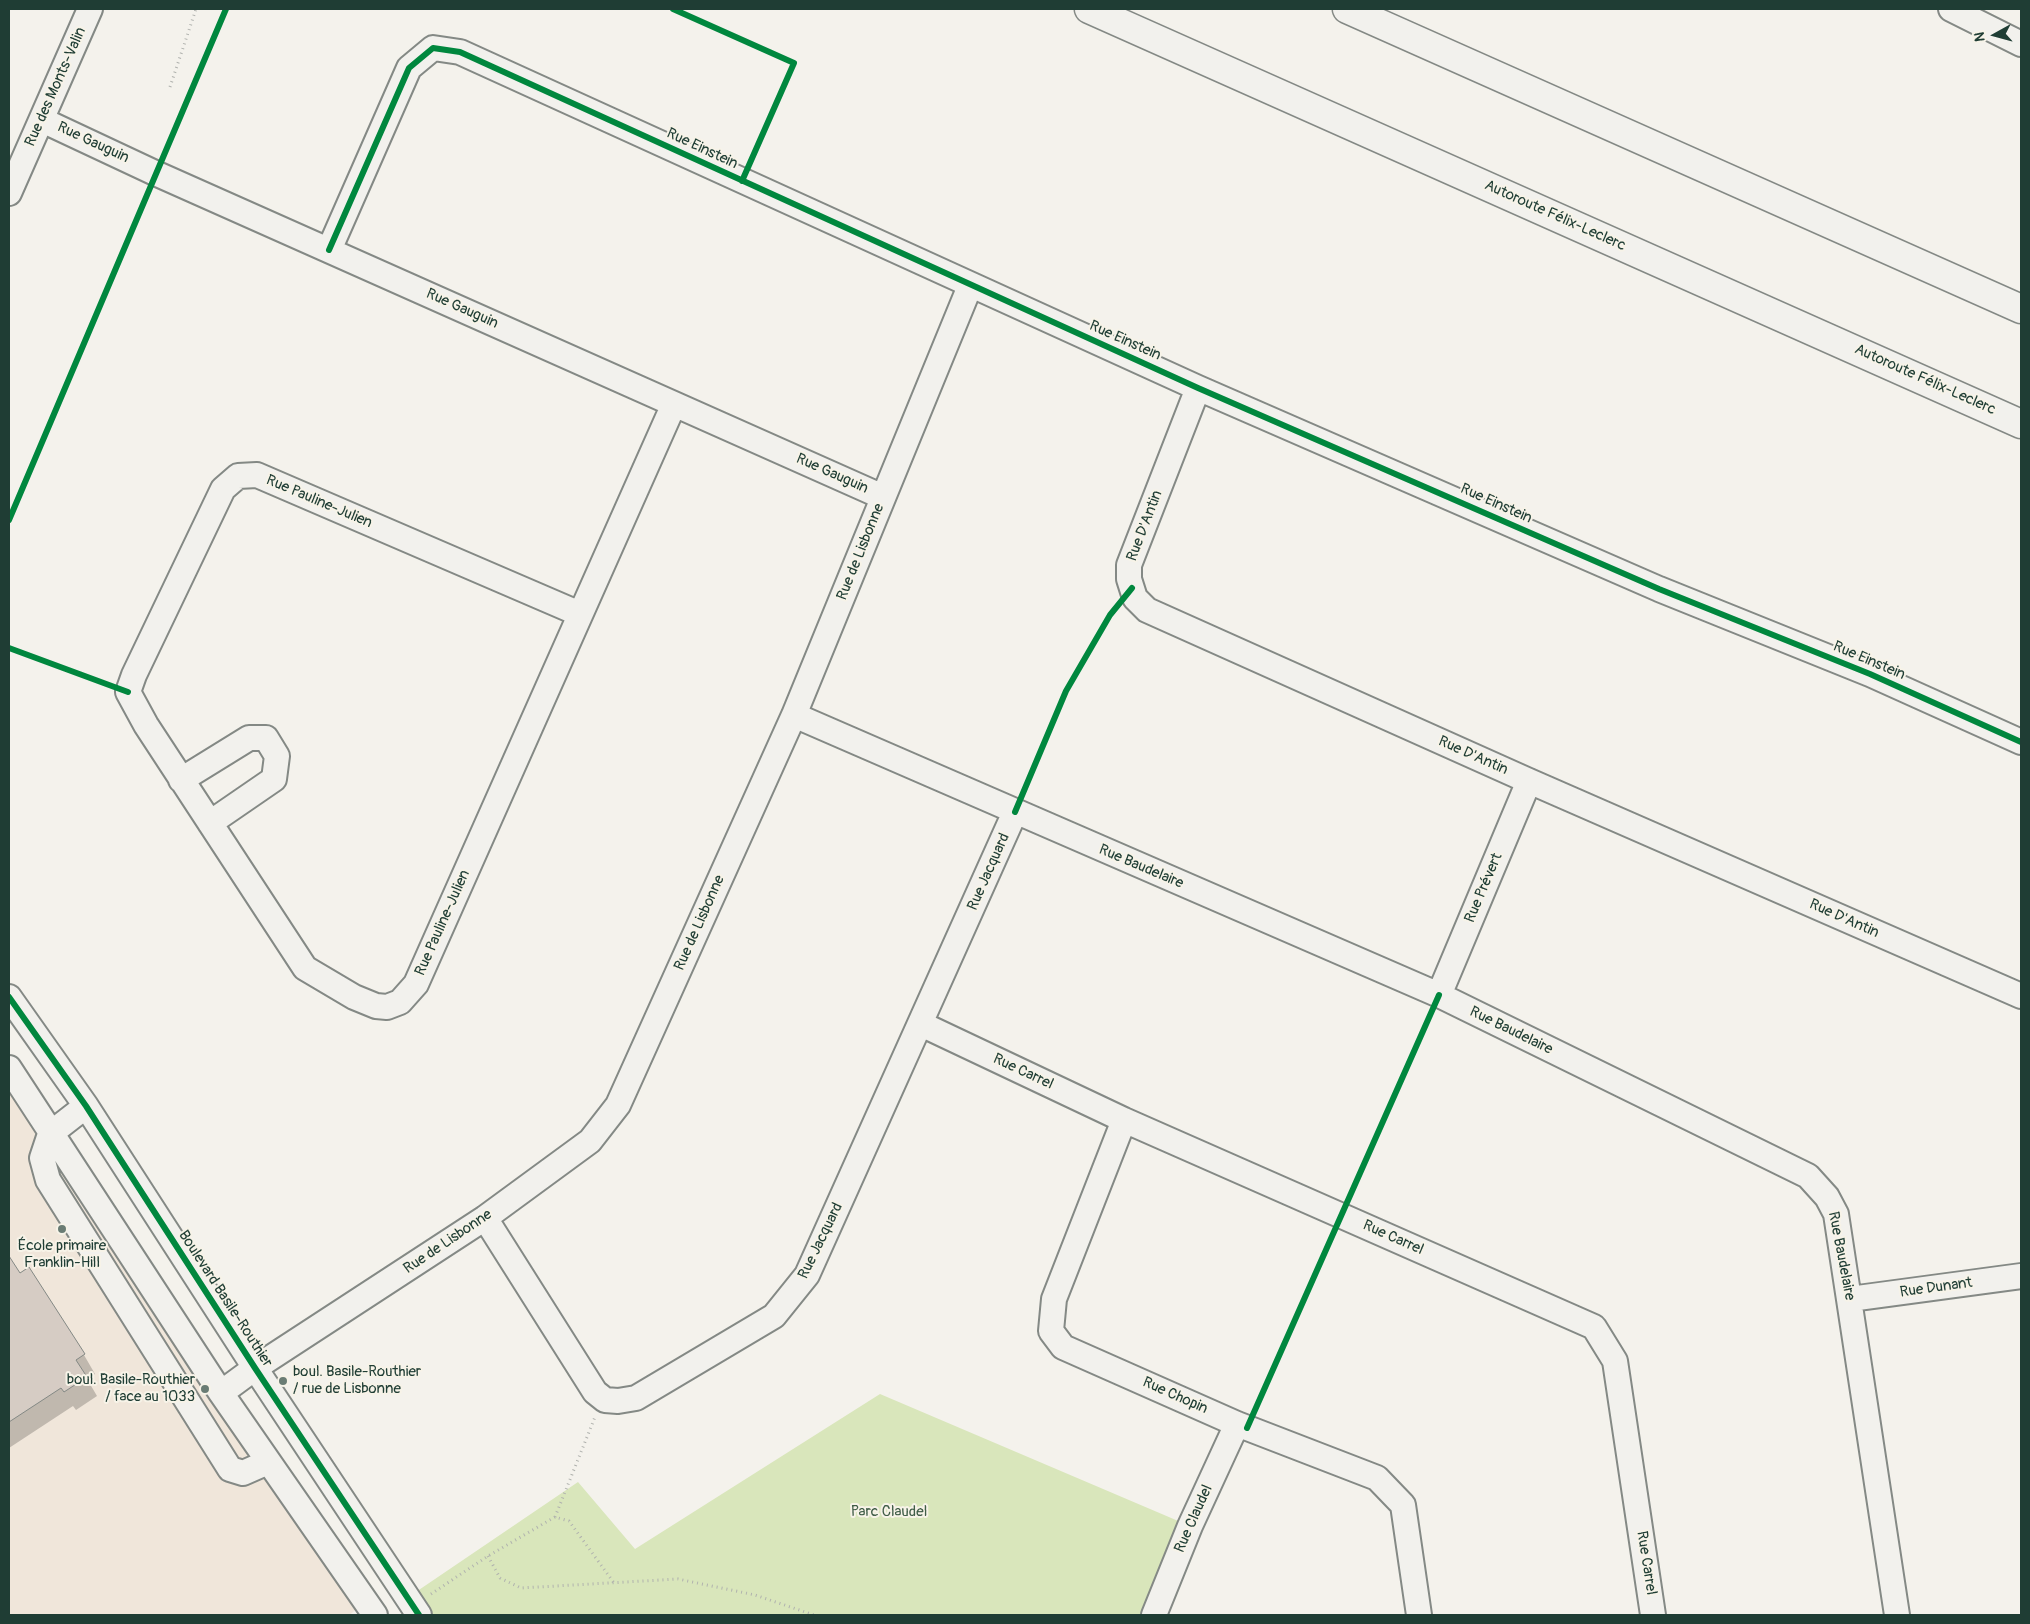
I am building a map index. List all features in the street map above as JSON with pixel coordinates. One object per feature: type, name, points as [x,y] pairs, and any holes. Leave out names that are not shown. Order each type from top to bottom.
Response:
[{"type":"highway","name":"Autoroute Félix-Leclerc","points":[[1088,9],[2021,424]]},
{"type":"highway","points":[[1347,9],[2021,309]]},
{"type":"street","name":"Rue des Monts-Valin","points":[[9,193],[90,9]]},
{"type":"street","points":[[1952,9],[2021,44]]},
{"type":"street","name":"Rue Einstein","points":[[329,250],[409,68],[433,48],[460,52],[970,286],[1198,388],[1650,585],[1870,674],[2021,742]]},
{"type":"street","name":"Rue Gauguin","points":[[42,120],[884,497]]},
{"type":"street","name":"Rue de Lisbonne","points":[[221,1393],[255,1368],[484,1218],[590,1141],[618,1106],[794,715],[970,286]]},
{"type":"street","name":"Rue D'Antin","points":[[1198,388],[1129,565],[1129,579],[1135,598],[1147,610],[1529,781],[2021,996]]},
{"type":"street","name":"Rue Pauline-Julien","points":[[580,614],[257,475],[238,476],[223,490],[134,675],[128,692],[146,725],[181,780],[306,968],[354,997],[376,1006],[387,1007],[400,1002],[416,984],[674,404]]},
{"type":"street","name":"Rue Baudelaire","points":[[794,715],[1439,995],[1808,1176],[1827,1197],[1836,1214],[1897,1615]]},
{"type":"street","points":[[181,780],[249,738],[266,738],[277,756],[274,779],[210,823]]},
{"type":"street","name":"Rue Prévert","points":[[1439,995],[1529,781]]},
{"type":"street","name":"Rue Jacquard","points":[[603,1398],[618,1401],[636,1398],[774,1316],[807,1275],[922,1024],[1015,812]]},
{"type":"street","name":"Boulevard Basile-Routhier","points":[[9,997],[86,1106],[255,1368],[413,1606]]},
{"type":"street","name":"Rue Carrel","points":[[922,1024],[1124,1120],[1594,1327],[1615,1360],[1653,1615]]},
{"type":"street","points":[[9,1068],[50,1134],[221,1393],[375,1615]]},
{"type":"street","points":[[86,1106],[50,1134],[42,1158],[48,1180],[230,1469],[243,1473],[268,1462]]},
{"type":"street","name":"Rue Chopin","points":[[1124,1120],[1054,1299],[1051,1331],[1063,1347],[1237,1424],[1377,1478],[1403,1505],[1419,1615]]},
{"type":"street","points":[[484,1218],[595,1392],[603,1398]]},
{"type":"street","name":"Rue Dunant","points":[[1850,1299],[2021,1276]]},
{"type":"street","name":"Rue Claudel","points":[[1154,1615],[1190,1526],[1237,1424]]},
{"type":"path","points":[[170,87],[196,9]]},
{"type":"path","points":[[413,1606],[488,1556],[555,1517],[603,1398]]},
{"type":"path","points":[[555,1517],[569,1521],[614,1583]]},
{"type":"path","points":[[488,1556],[500,1578],[521,1588],[678,1579],[755,1595],[814,1615]]},
{"type":"shaded area","name":"École primaire Franklin-Hill","points":[[9,1066],[360,1607],[349,1615],[9,1615]]},
{"type":"green space","name":"Parc Claudel","points":[[880,1394],[1190,1526],[1154,1615],[419,1615],[407,1598],[578,1482],[635,1549]]},
{"type":"building","points":[[9,1256],[20,1273],[29,1267],[85,1354],[76,1360],[87,1377],[64,1392],[61,1388],[9,1422]]},
{"type":"cycle path","points":[[9,520],[226,9]]},
{"type":"cycle path","points":[[673,9],[794,63],[742,181]]},
{"type":"cycle path","points":[[329,250],[409,68],[433,48],[460,52],[1198,388],[1659,589],[1870,674],[2021,742]]},
{"type":"cycle path","points":[[1015,812],[1066,691],[1110,615],[1132,588]]},
{"type":"cycle path","points":[[9,648],[128,692]]},
{"type":"cycle path","points":[[1247,1428],[1439,995]]},
{"type":"cycle path","points":[[9,997],[86,1106],[255,1368],[419,1615]]},
{"type":"place","name":"École primaire Franklin-Hill","points":[[62,1229]]},
{"type":"place","name":"boul. Basile-Routhier / rue de Lisbonne","points":[[283,1381]]},
{"type":"place","name":"boul. Basile-Routhier / face au 1033","points":[[205,1389]]}]
